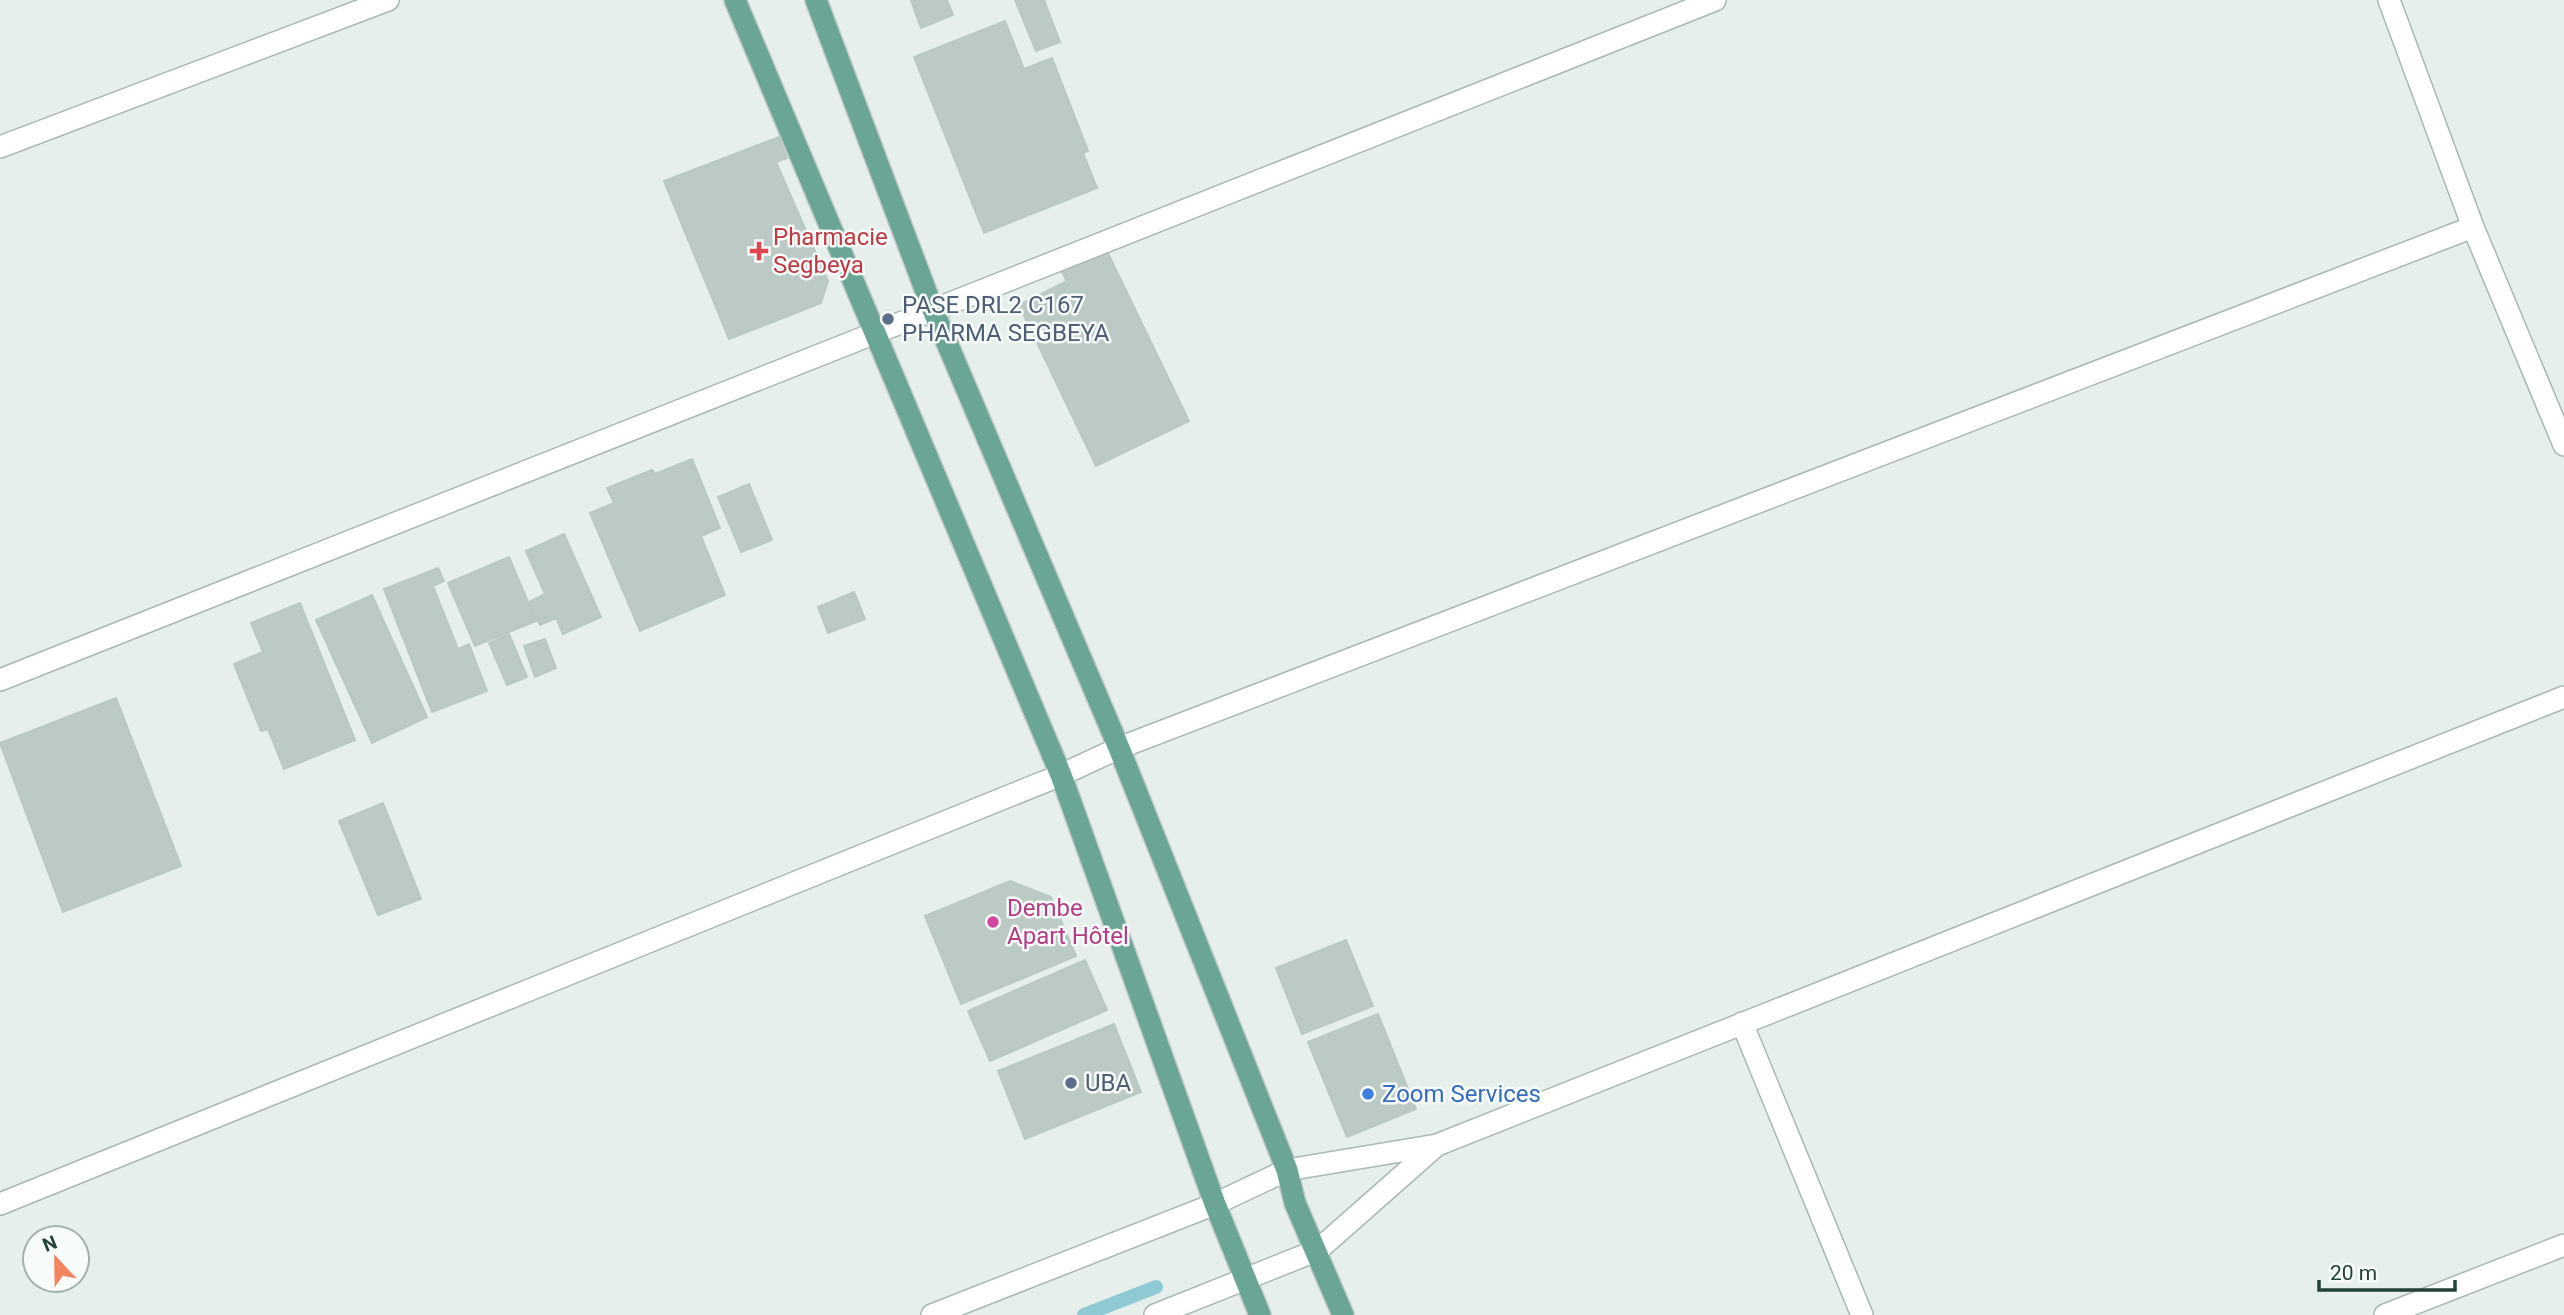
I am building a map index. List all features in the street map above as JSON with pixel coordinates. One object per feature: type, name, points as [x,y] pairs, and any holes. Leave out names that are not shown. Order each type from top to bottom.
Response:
[{"type":"main road","points":[[735,0],[873,334],[1061,775],[1215,1204],[1260,1315]]},
{"type":"main road","points":[[816,0],[933,310],[1119,748],[1287,1170],[1296,1203],[1343,1315]]},
{"type":"street","points":[[0,147],[388,0]]},
{"type":"street","points":[[0,680],[1715,0]]},
{"type":"street","points":[[2389,0],[2473,227],[2564,445]]},
{"type":"street","points":[[0,1204],[1061,775],[1119,748],[2473,227]]},
{"type":"street","points":[[932,1315],[1215,1204],[1287,1170],[1437,1145],[2564,696]]},
{"type":"street","points":[[1742,1023],[1862,1315]]},
{"type":"street","points":[[1155,1315],[1318,1250],[1437,1145]]},
{"type":"street","points":[[2385,1315],[2564,1245]]},
{"type":"building","points":[[911,0],[947,0],[953,15],[921,28]]},
{"type":"building","points":[[1015,0],[1044,0],[1060,42],[1036,51]]},
{"type":"building","points":[[1005,21],[1024,69],[1052,58],[1088,151],[1083,153],[1097,188],[984,233],[914,57]]},
{"type":"building","points":[[779,137],[787,158],[776,162],[828,281],[821,303],[729,339],[664,181]]},
{"type":"building","points":[[1105,247],[1189,421],[1096,466],[1019,305],[1067,281],[1060,269]]},
{"type":"building","points":[[692,459],[720,528],[701,536],[725,595],[640,631],[590,513],[614,503],[607,488],[652,470],[655,474]]},
{"type":"building","points":[[749,484],[772,540],[741,552],[718,497]]},
{"type":"building","points":[[564,534],[601,617],[563,634],[556,618],[540,625],[529,602],[545,594],[526,551]]},
{"type":"building","points":[[509,557],[536,621],[475,646],[448,583]]},
{"type":"building","points":[[438,568],[444,581],[433,586],[458,649],[469,644],[487,691],[432,712],[384,589]]},
{"type":"building","points":[[854,592],[865,619],[828,633],[818,607]]},
{"type":"building","points":[[372,595],[427,717],[372,743],[316,620]]},
{"type":"building","points":[[300,603],[355,740],[284,769],[268,729],[261,731],[234,664],[263,652],[251,623]]},
{"type":"building","points":[[509,634],[527,677],[507,685],[489,643]]},
{"type":"building","points":[[545,639],[556,668],[535,677],[524,646]]},
{"type":"building","points":[[116,698],[181,866],[63,912],[0,743]]},
{"type":"building","points":[[383,803],[421,899],[378,915],[339,821]]},
{"type":"building","points":[[1010,881],[1051,897],[1076,956],[961,1004],[925,916]]},
{"type":"building","points":[[1346,940],[1373,1006],[1302,1034],[1276,968]]},
{"type":"building","points":[[1085,960],[1107,1010],[990,1061],[968,1011]]},
{"type":"building","points":[[1378,1014],[1416,1109],[1347,1137],[1308,1042]]},
{"type":"building","points":[[1114,1024],[1141,1092],[1025,1139],[998,1071]]},
{"type":"waterway","points":[[1084,1315],[1156,1287]]},
{"type":"place","name":"Pharmacie Segbeya","points":[[759,251]]},
{"type":"place","name":"PASE DRL2 C167 PHARMA SEGBEYA","points":[[888,319]]},
{"type":"place","name":"Dembe Apart Hôtel","points":[[993,922]]},
{"type":"place","name":"UBA","points":[[1071,1083]]},
{"type":"place","name":"Zoom Services","points":[[1368,1094]]}]
